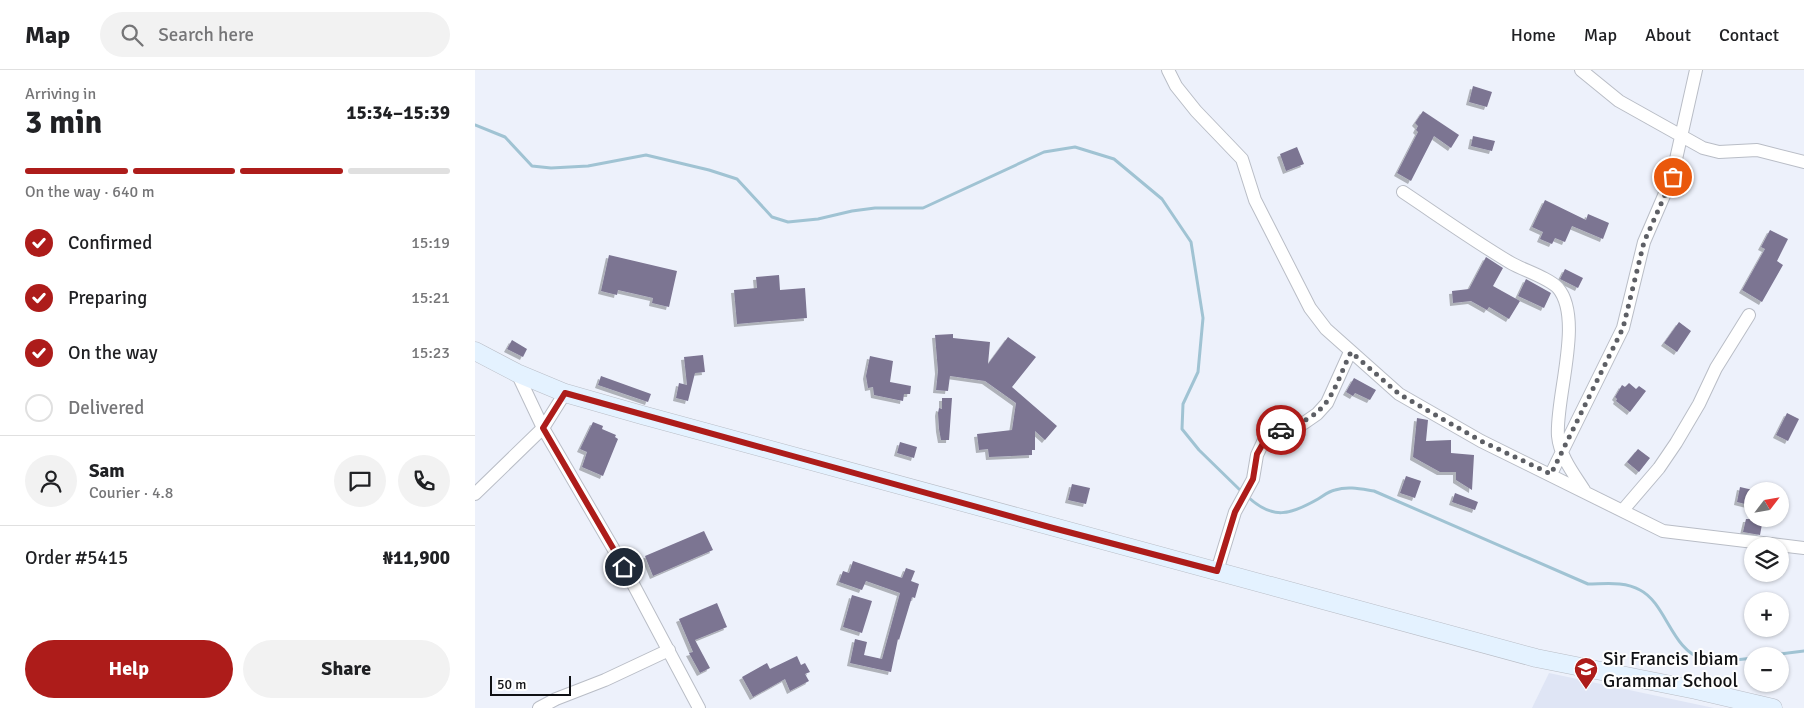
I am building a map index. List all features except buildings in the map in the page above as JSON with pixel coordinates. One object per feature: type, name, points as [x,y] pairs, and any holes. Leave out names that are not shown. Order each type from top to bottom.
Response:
[{"type":"main road","points":[[475,351],[517,373],[565,393],[1080,535],[1537,658],[1773,708]]},
{"type":"street","points":[[1168,70],[1177,86],[1196,111],[1242,159],[1255,200],[1310,308],[1326,328],[1399,394],[1481,441],[1663,530],[1804,548]]},
{"type":"street","points":[[1581,70],[1619,101],[1703,148],[1719,152],[1757,150],[1804,162]]},
{"type":"street","points":[[1551,474],[1623,328],[1644,242],[1673,177],[1696,70]]},
{"type":"street","points":[[1403,192],[1513,264],[1556,285],[1561,292],[1567,306],[1567,359],[1558,416],[1558,437],[1561,453],[1584,491]]},
{"type":"street","points":[[1623,510],[1659,468],[1676,443],[1699,404],[1724,355],[1749,315]]},
{"type":"street","points":[[1217,571],[1241,500],[1250,488],[1257,454],[1265,440],[1279,431],[1304,423],[1317,414],[1327,403],[1351,352]]},
{"type":"street","points":[[517,373],[543,428],[624,567],[699,708]]},
{"type":"street","points":[[475,494],[543,428],[565,393]]},
{"type":"street","points":[[539,708],[669,650]]},
{"type":"shaded area","name":"Sir Francis Ibiam Grammar School","points":[[1549,673],[1714,708],[1532,708]]},
{"type":"waterway","points":[[475,125],[505,137],[532,166],[551,168],[588,166],[646,155],[709,170],[737,179],[772,217],[788,222],[818,219],[875,208],[923,208],[1044,152],[1075,147],[1114,159],[1162,199],[1191,242],[1203,318],[1198,372],[1183,404],[1182,429],[1199,450],[1241,491]]},
{"type":"waterway","points":[[1248,497],[1266,509],[1282,513],[1299,509],[1331,491],[1345,488],[1374,491],[1588,584],[1621,584],[1634,587],[1649,596],[1676,637],[1692,654],[1709,660],[1744,659]]},
{"type":"waterway","points":[[1789,653],[1804,651]]},
{"type":"way so far","points":[[1281,430],[1304,423],[1317,414],[1327,403],[1351,352],[1399,394],[1481,441],[1551,474],[1623,328],[1644,242],[1673,177]]},
{"type":"place","name":"Sir Francis Ibiam Grammar School","points":[[1586,690]]},
{"type":"route","points":[[624,567],[543,428],[549,415],[565,393],[1053,528],[1217,571],[1235,512],[1250,488],[1257,454],[1265,440],[1281,430]]}]
